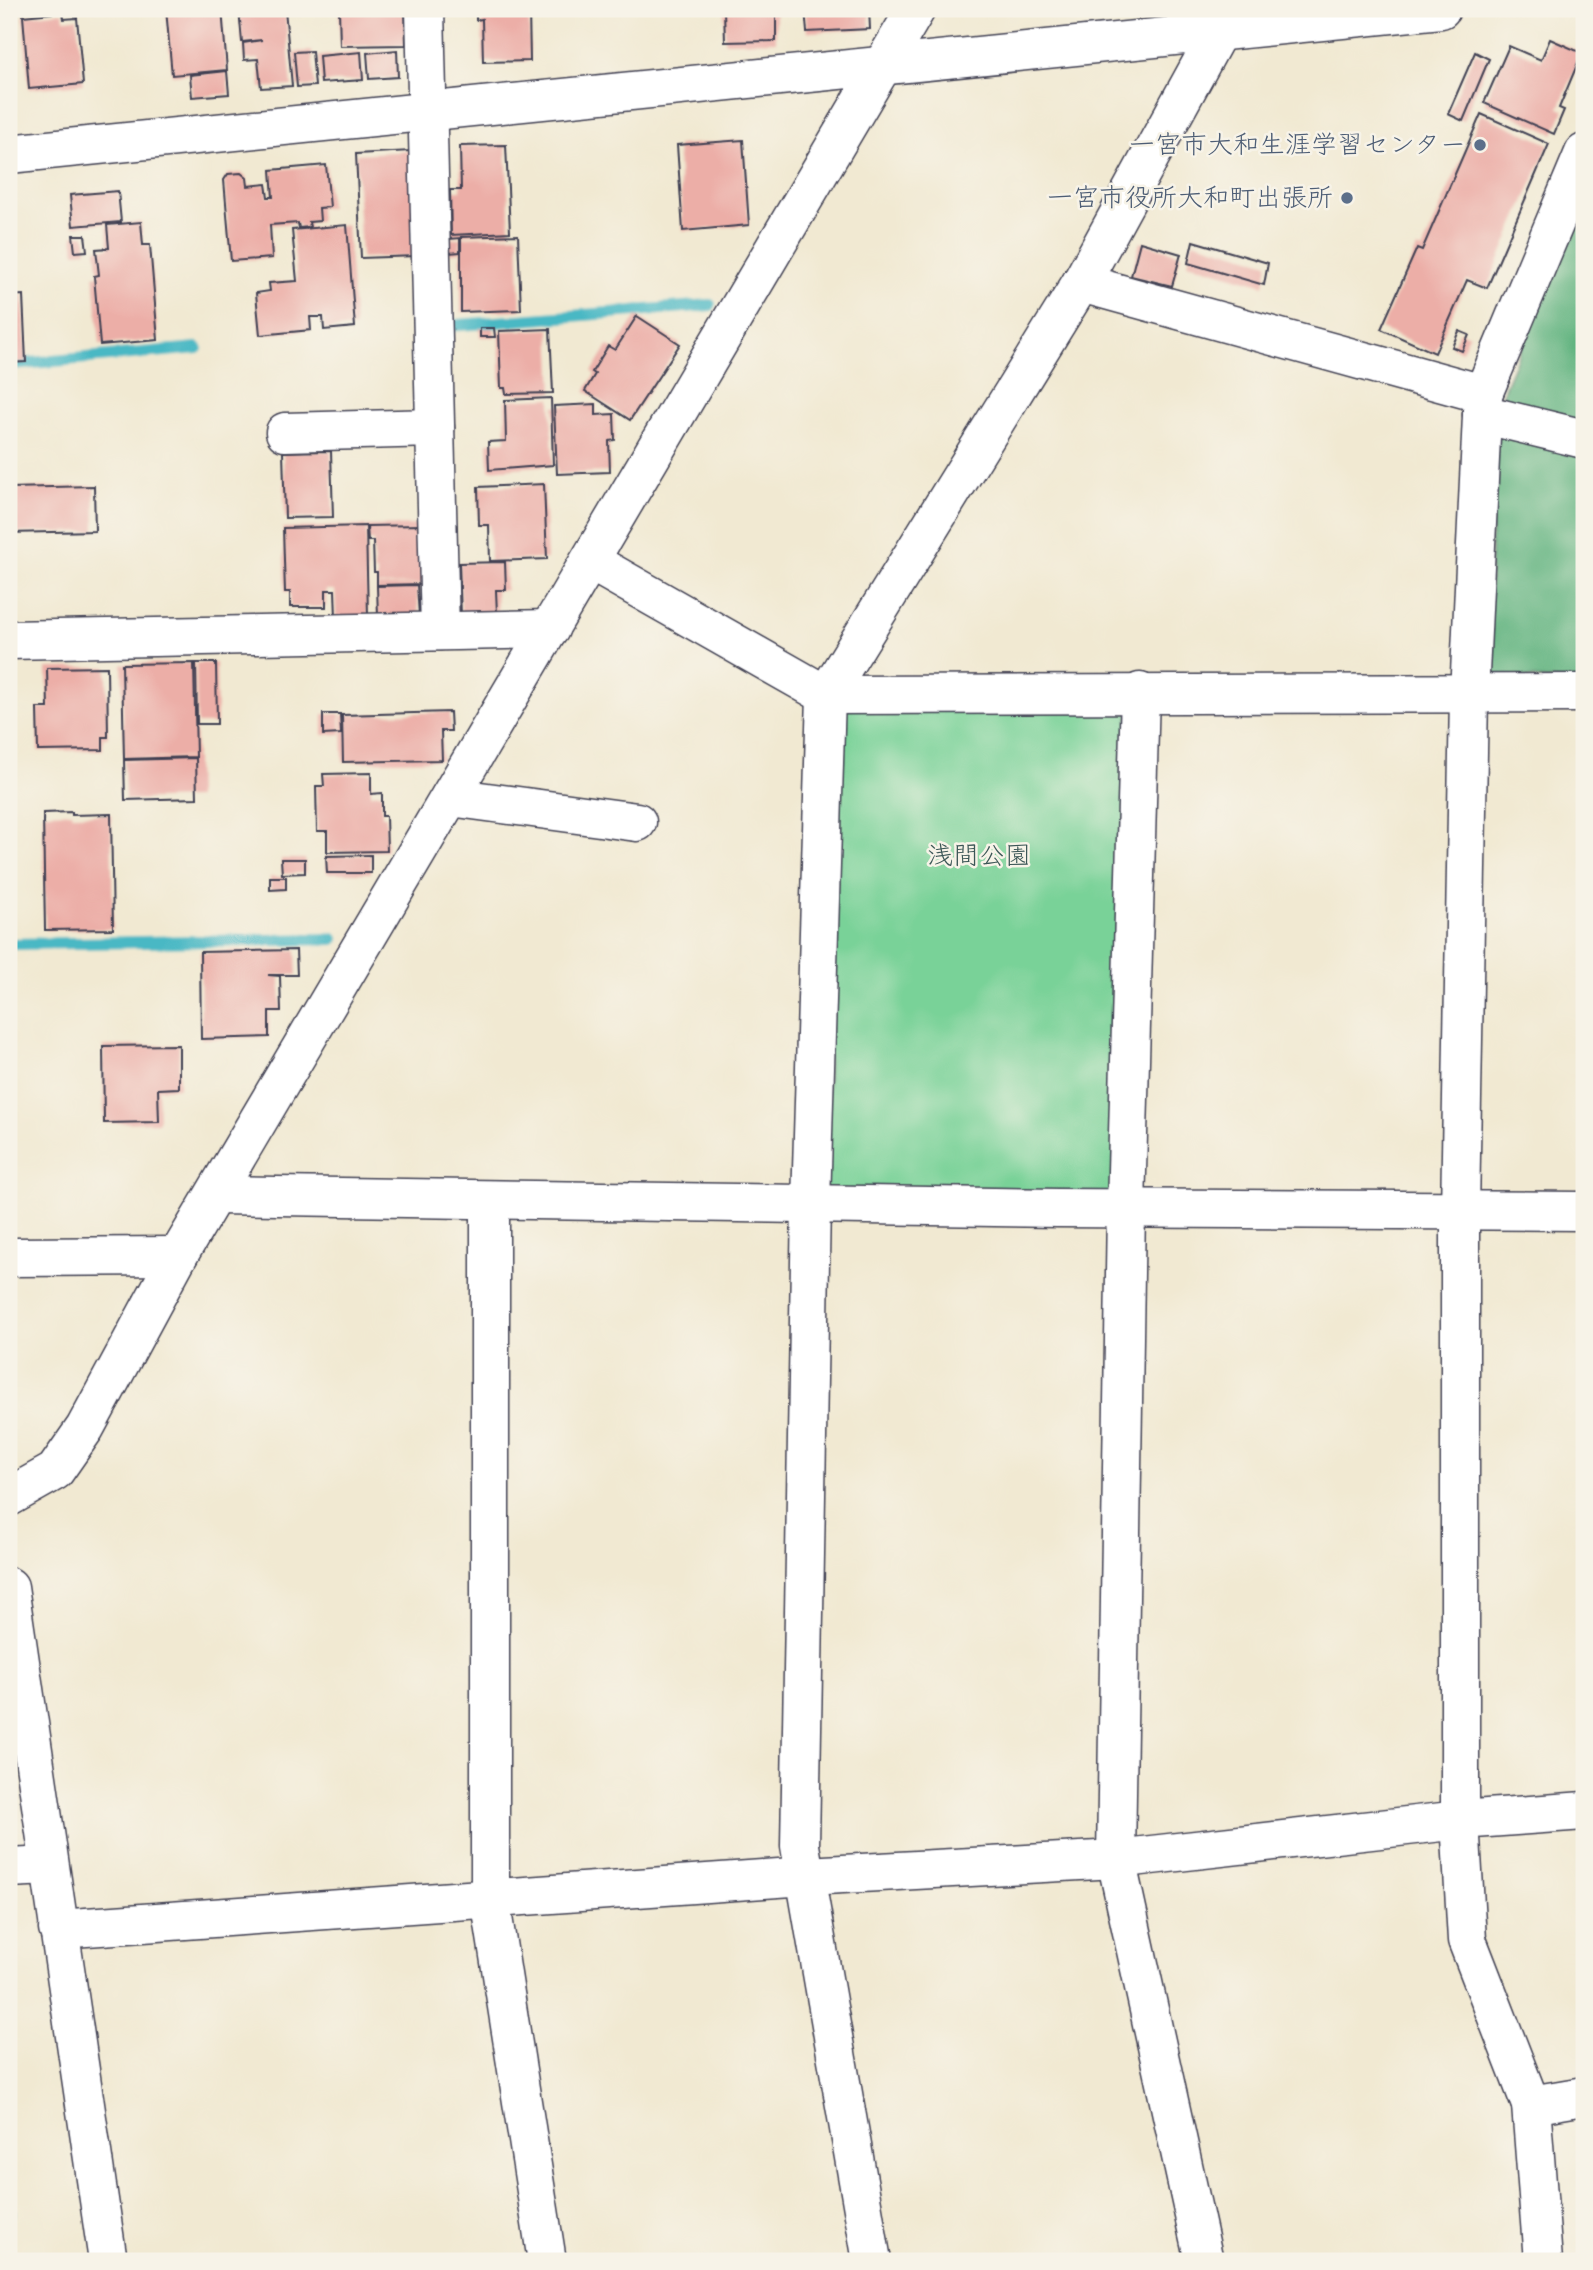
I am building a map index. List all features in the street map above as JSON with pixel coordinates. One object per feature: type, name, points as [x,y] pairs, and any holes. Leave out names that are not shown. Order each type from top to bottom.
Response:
[{"type":"street","points":[[425,9],[440,631]]},
{"type":"street","points":[[9,1497],[55,1471],[85,1428],[178,1256],[916,9]]},
{"type":"street","points":[[9,155],[428,110],[882,66],[1224,21],[1440,9]]},
{"type":"street","points":[[872,2261],[800,1846],[811,1203],[826,695],[1081,283],[1224,21]]},
{"type":"street","points":[[1543,2261],[1531,2105],[1467,1940],[1460,1820],[1460,1212],[1469,695],[1482,404],[1584,153]]},
{"type":"street","points":[[1081,283],[1482,404],[1584,439]]},
{"type":"street","points":[[285,432],[435,428]]},
{"type":"street","points":[[590,561],[826,695],[1140,692],[1469,695],[1584,693]]},
{"type":"street","points":[[9,640],[550,629]]},
{"type":"street","points":[[1140,692],[1126,1208],[1116,1859],[1204,2261]]},
{"type":"street","points":[[450,797],[637,822]]},
{"type":"street","points":[[216,1195],[1460,1212],[1584,1211]]},
{"type":"street","points":[[490,1200],[490,1898],[547,2261]]},
{"type":"street","points":[[9,1257],[178,1256]]},
{"type":"street","points":[[9,1587],[108,2261]]},
{"type":"street","points":[[58,1929],[806,1876],[1116,1859],[1460,1820],[1584,1811]]},
{"type":"street","points":[[9,1868],[49,1866]]},
{"type":"street","points":[[1531,2105],[1584,2096]]},
{"type":"green space","points":[[1584,223],[1584,683],[1494,675],[1488,659],[1494,429],[1505,386],[1570,234]]},
{"type":"green space","name":"浅間公園","points":[[1129,704],[1114,1195],[825,1191],[837,705]]},
{"type":"building","points":[[166,9],[222,9],[227,70],[172,75]]},
{"type":"building","points":[[239,9],[285,9],[292,86],[261,88],[258,59],[244,60],[243,43],[262,40],[242,42]]},
{"type":"building","points":[[339,9],[405,9],[406,45],[340,46]]},
{"type":"building","points":[[476,9],[529,9],[530,61],[483,62],[482,19],[476,20]]},
{"type":"building","points":[[724,9],[776,9],[776,41],[725,42]]},
{"type":"building","points":[[805,9],[869,9],[870,29],[807,32]]},
{"type":"building","points":[[63,12],[64,19],[77,18],[83,84],[29,89],[23,16]]},
{"type":"building","points":[[1550,39],[1582,53],[1559,108],[1564,110],[1554,134],[1484,103],[1509,46],[1541,60]]},
{"type":"building","points":[[397,50],[398,77],[369,79],[367,53]]},
{"type":"building","points":[[312,51],[315,86],[297,87],[294,52]]},
{"type":"building","points":[[361,52],[363,80],[321,83],[319,56]]},
{"type":"building","points":[[1475,52],[1489,59],[1463,121],[1448,114]]},
{"type":"building","points":[[227,71],[229,94],[192,97],[190,75]]},
{"type":"building","points":[[1481,114],[1549,144],[1487,288],[1467,280],[1435,353],[1381,329],[1417,248],[1422,250]]},
{"type":"building","points":[[743,140],[749,225],[683,231],[677,145]]},
{"type":"building","points":[[506,145],[510,232],[451,235],[450,190],[461,190],[460,146]]},
{"type":"building","points":[[411,151],[416,256],[361,258],[356,154]]},
{"type":"building","points":[[326,165],[330,207],[319,208],[320,221],[309,222],[310,227],[299,228],[298,223],[270,225],[272,258],[231,261],[224,180],[228,174],[241,173],[247,178],[248,186],[266,184],[268,197],[273,197],[271,170]]},
{"type":"building","points":[[118,191],[121,222],[73,226],[70,195]]},
{"type":"building","points":[[141,222],[143,245],[150,245],[158,340],[100,345],[94,276],[99,275],[96,249],[109,248],[107,225]]},
{"type":"building","points":[[347,225],[355,327],[324,330],[323,317],[310,317],[311,330],[260,335],[256,293],[270,291],[269,283],[297,281],[292,230]]},
{"type":"building","points":[[73,235],[85,235],[87,251],[75,252]]},
{"type":"building","points":[[518,235],[521,310],[461,312],[461,237]]},
{"type":"building","points":[[460,238],[460,252],[449,253],[449,239]]},
{"type":"building","points":[[1193,241],[1268,263],[1264,285],[1188,263]]},
{"type":"building","points":[[1140,242],[1181,254],[1172,286],[1131,276]]},
{"type":"building","points":[[23,295],[26,362],[9,363],[9,296]]},
{"type":"building","points":[[637,316],[680,344],[630,420],[585,391],[595,374],[592,372],[608,346],[615,350]]},
{"type":"building","points":[[480,328],[494,328],[495,337],[480,337]]},
{"type":"building","points":[[550,329],[553,393],[506,394],[505,388],[501,388],[499,331]]},
{"type":"building","points":[[1459,331],[1469,335],[1462,351],[1452,347]]},
{"type":"building","points":[[551,398],[553,465],[489,470],[488,442],[506,441],[505,400]]},
{"type":"building","points":[[596,404],[596,415],[614,414],[615,440],[609,441],[610,472],[557,474],[554,406]]},
{"type":"building","points":[[331,451],[333,517],[285,518],[283,452]]},
{"type":"building","points":[[544,484],[547,559],[490,561],[489,525],[479,525],[478,487]]},
{"type":"building","points":[[94,486],[95,531],[9,533],[9,488]]},
{"type":"building","points":[[422,525],[423,584],[377,585],[373,541],[368,541],[367,526]]},
{"type":"building","points":[[366,526],[368,617],[336,618],[335,590],[326,590],[326,607],[290,607],[290,592],[285,592],[283,528]]},
{"type":"building","points":[[505,562],[506,590],[496,590],[497,614],[461,615],[459,563]]},
{"type":"building","points":[[417,585],[419,616],[378,616],[377,586]]},
{"type":"building","points":[[194,663],[196,757],[124,759],[122,664]]},
{"type":"building","points":[[196,663],[216,663],[217,724],[197,724]]},
{"type":"building","points":[[107,667],[108,737],[103,737],[103,750],[38,751],[37,708],[48,708],[47,668]]},
{"type":"building","points":[[450,712],[451,731],[441,731],[442,760],[343,762],[342,715]]},
{"type":"building","points":[[323,714],[340,714],[341,734],[323,735]]},
{"type":"building","points":[[196,758],[197,798],[125,800],[124,760]]},
{"type":"building","points":[[371,773],[371,794],[382,793],[387,851],[327,852],[327,831],[317,831],[316,786],[324,786],[323,774]]},
{"type":"building","points":[[72,812],[72,815],[111,814],[113,929],[45,930],[43,813]]},
{"type":"building","points":[[371,855],[371,873],[327,873],[326,856]]},
{"type":"building","points":[[281,859],[305,859],[305,873],[282,874]]},
{"type":"building","points":[[270,877],[286,877],[286,889],[270,890]]},
{"type":"building","points":[[296,950],[297,975],[268,975],[280,976],[281,1011],[269,1011],[269,1037],[201,1039],[200,952]]},
{"type":"building","points":[[179,1045],[179,1088],[158,1089],[159,1122],[104,1123],[103,1046]]},
{"type":"waterway","points":[[446,326],[710,305]]},
{"type":"waterway","points":[[9,365],[197,348]]},
{"type":"waterway","points":[[9,944],[333,939]]},
{"type":"place","name":"一宮市大和生涯学習センター","points":[[1480,145]]},
{"type":"place","name":"一宮市役所大和町出張所","points":[[1347,198]]}]
